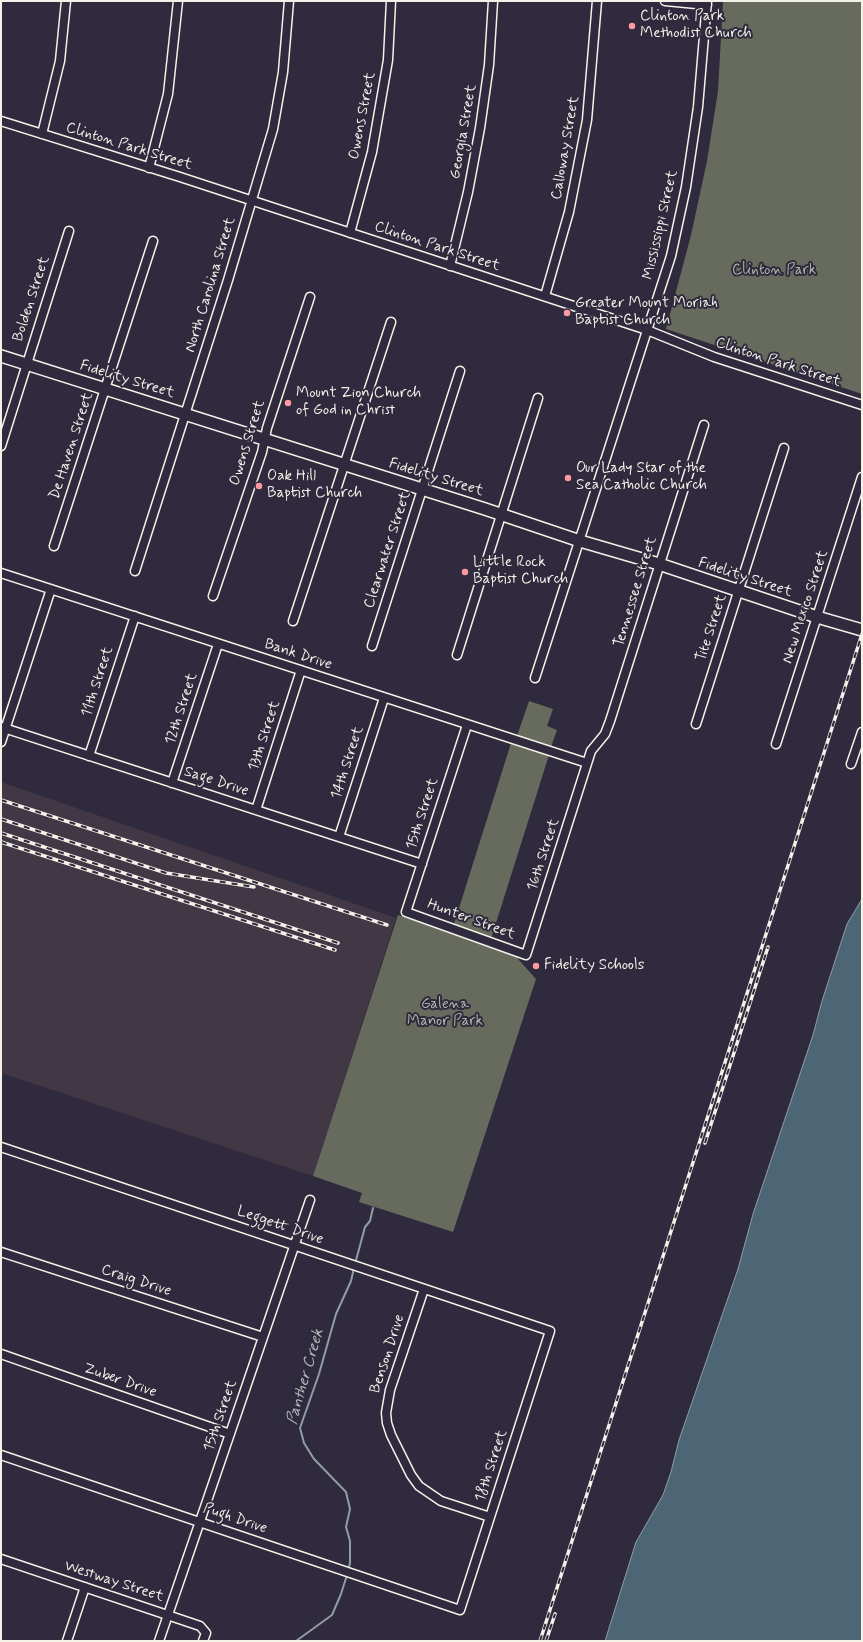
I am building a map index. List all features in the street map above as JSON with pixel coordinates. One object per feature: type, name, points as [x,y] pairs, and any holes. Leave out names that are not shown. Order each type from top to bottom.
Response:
[{"type":"main road","name":"Fidelity Street","points":[[1,356],[185,413],[264,440],[501,514],[580,541],[659,564],[817,618],[862,630]]},
{"type":"street","points":[[42,134],[60,61],[66,1]]},
{"type":"street","points":[[149,168],[168,94],[178,1]]},
{"type":"street","name":"North Carolina Street","points":[[135,572],[252,201],[273,129],[283,72],[289,1]]},
{"type":"street","name":"Owens Street","points":[[350,233],[373,145],[388,60],[391,1]]},
{"type":"street","name":"Georgia Street","points":[[450,266],[468,192],[480,128],[489,65],[493,1]]},
{"type":"street","name":"Calloway Street","points":[[545,296],[569,212],[587,120],[597,1]]},
{"type":"street","points":[[665,1],[707,3]]},
{"type":"street","name":"Mississippi Street","points":[[535,678],[671,256],[686,187],[698,107],[707,3]]},
{"type":"street","name":"Clinton Park Street","points":[[1,121],[545,296],[647,330],[714,357],[862,405]]},
{"type":"street","name":"Bolden Street","points":[[1,446],[69,231]]},
{"type":"street","name":"De Haven Street","points":[[54,546],[153,241]]},
{"type":"street","name":"Owens Street","points":[[213,596],[262,452],[266,428],[310,297]]},
{"type":"street","points":[[293,621],[391,322]]},
{"type":"street","name":"Clearwater Street","points":[[372,646],[460,371]]},
{"type":"street","points":[[457,655],[538,398]]},
{"type":"street","name":"Tennessee Street","points":[[587,763],[591,751],[605,734],[610,721],[704,424]]},
{"type":"street","name":"Tite Street","points":[[696,724],[784,448]]},
{"type":"street","name":"New Mexico Street","points":[[776,744],[862,477]]},
{"type":"street","name":"Bank Drive","points":[[1,573],[587,763]]},
{"type":"street","points":[[1,742],[3,728],[51,589]]},
{"type":"street","name":"11th Street","points":[[89,756],[134,616]]},
{"type":"street","name":"12th Street","points":[[172,783],[218,644]]},
{"type":"street","name":"13th Street","points":[[256,810],[301,670]]},
{"type":"street","name":"14th Street","points":[[339,837],[384,698]]},
{"type":"street","name":"15th Street","points":[[406,912],[467,725]]},
{"type":"street","name":"Sage Drive","points":[[3,728],[422,864]]},
{"type":"street","points":[[851,764],[862,732]]},
{"type":"street","name":"16th Street","points":[[526,955],[561,849],[587,763]]},
{"type":"street","name":"Hunter Street","points":[[406,912],[526,955]]},
{"type":"street","name":"Leggett Drive","points":[[1,1147],[550,1331]]},
{"type":"street","name":"15th Street","points":[[159,1641],[310,1200]]},
{"type":"street","name":"Craig Drive","points":[[1,1252],[263,1337]]},
{"type":"street","name":"Benson Drive","points":[[424,1289],[390,1390],[386,1413],[387,1423],[391,1435],[419,1486],[441,1501],[490,1517]]},
{"type":"street","name":"18th Street","points":[[460,1610],[550,1331]]},
{"type":"street","name":"Zuber Drive","points":[[1,1354],[230,1434]]},
{"type":"street","name":"Pugh Drive","points":[[1,1455],[460,1610]]},
{"type":"street","name":"Westway Street","points":[[1,1559],[200,1626],[206,1633],[203,1641]]},
{"type":"street","points":[[67,1641],[85,1587]]},
{"type":"shaded area","points":[[1,782],[396,918],[313,1176],[1,1073]]},
{"type":"green space","name":"Clinton Park","points":[[723,1],[862,1],[862,394],[666,329],[691,235],[707,161],[718,91]]},
{"type":"green space","points":[[529,701],[553,709],[547,726],[557,730],[551,747],[517,736]]},
{"type":"green space","points":[[511,743],[549,755],[491,939],[453,927]]},
{"type":"green space","name":"Galena Manor Park","points":[[398,915],[518,955],[518,959],[536,979],[453,1232],[359,1202],[362,1193],[313,1176]]},
{"type":"water","points":[[862,899],[862,1641],[605,1641],[636,1542],[663,1495],[671,1472],[679,1440],[738,1269],[753,1214],[813,1035],[822,1001],[847,924]]},
{"type":"waterway","name":"Panther Creek","points":[[355,1264],[365,1227],[370,1221],[373,1208]]},
{"type":"waterway","name":"Panther Creek","points":[[348,1571],[350,1563],[350,1541],[346,1527],[350,1509],[346,1492],[314,1459],[304,1443],[300,1428],[319,1374],[336,1314],[351,1281],[354,1268]]},
{"type":"waterway","name":"Panther Creek","points":[[296,1641],[332,1615],[347,1575]]},
{"type":"railway","points":[[540,1641],[862,634]]},
{"type":"railway","points":[[1,800],[387,925]]},
{"type":"railway","points":[[1,819],[166,873],[254,887]]},
{"type":"railway","points":[[1,833],[338,943]]},
{"type":"railway","points":[[1,842],[335,950]]},
{"type":"railway","points":[[705,1143],[768,947]]},
{"type":"railway","points":[[546,1641],[555,1614]]},
{"type":"place","name":"Clinton Park Methodist Church","points":[[632,26]]},
{"type":"place","name":"Greater Mount Moriah Baptist Church","points":[[567,313]]},
{"type":"place","name":"Mount Zion Church of God in Christ","points":[[288,403]]},
{"type":"place","name":"Our Lady Star of the Sea Catholic Church","points":[[568,478]]},
{"type":"place","name":"Oak Hill Baptist Church","points":[[259,486]]},
{"type":"place","name":"Little Rock Baptist Church","points":[[465,572]]},
{"type":"place","name":"Fidelity Schools","points":[[536,966]]}]
